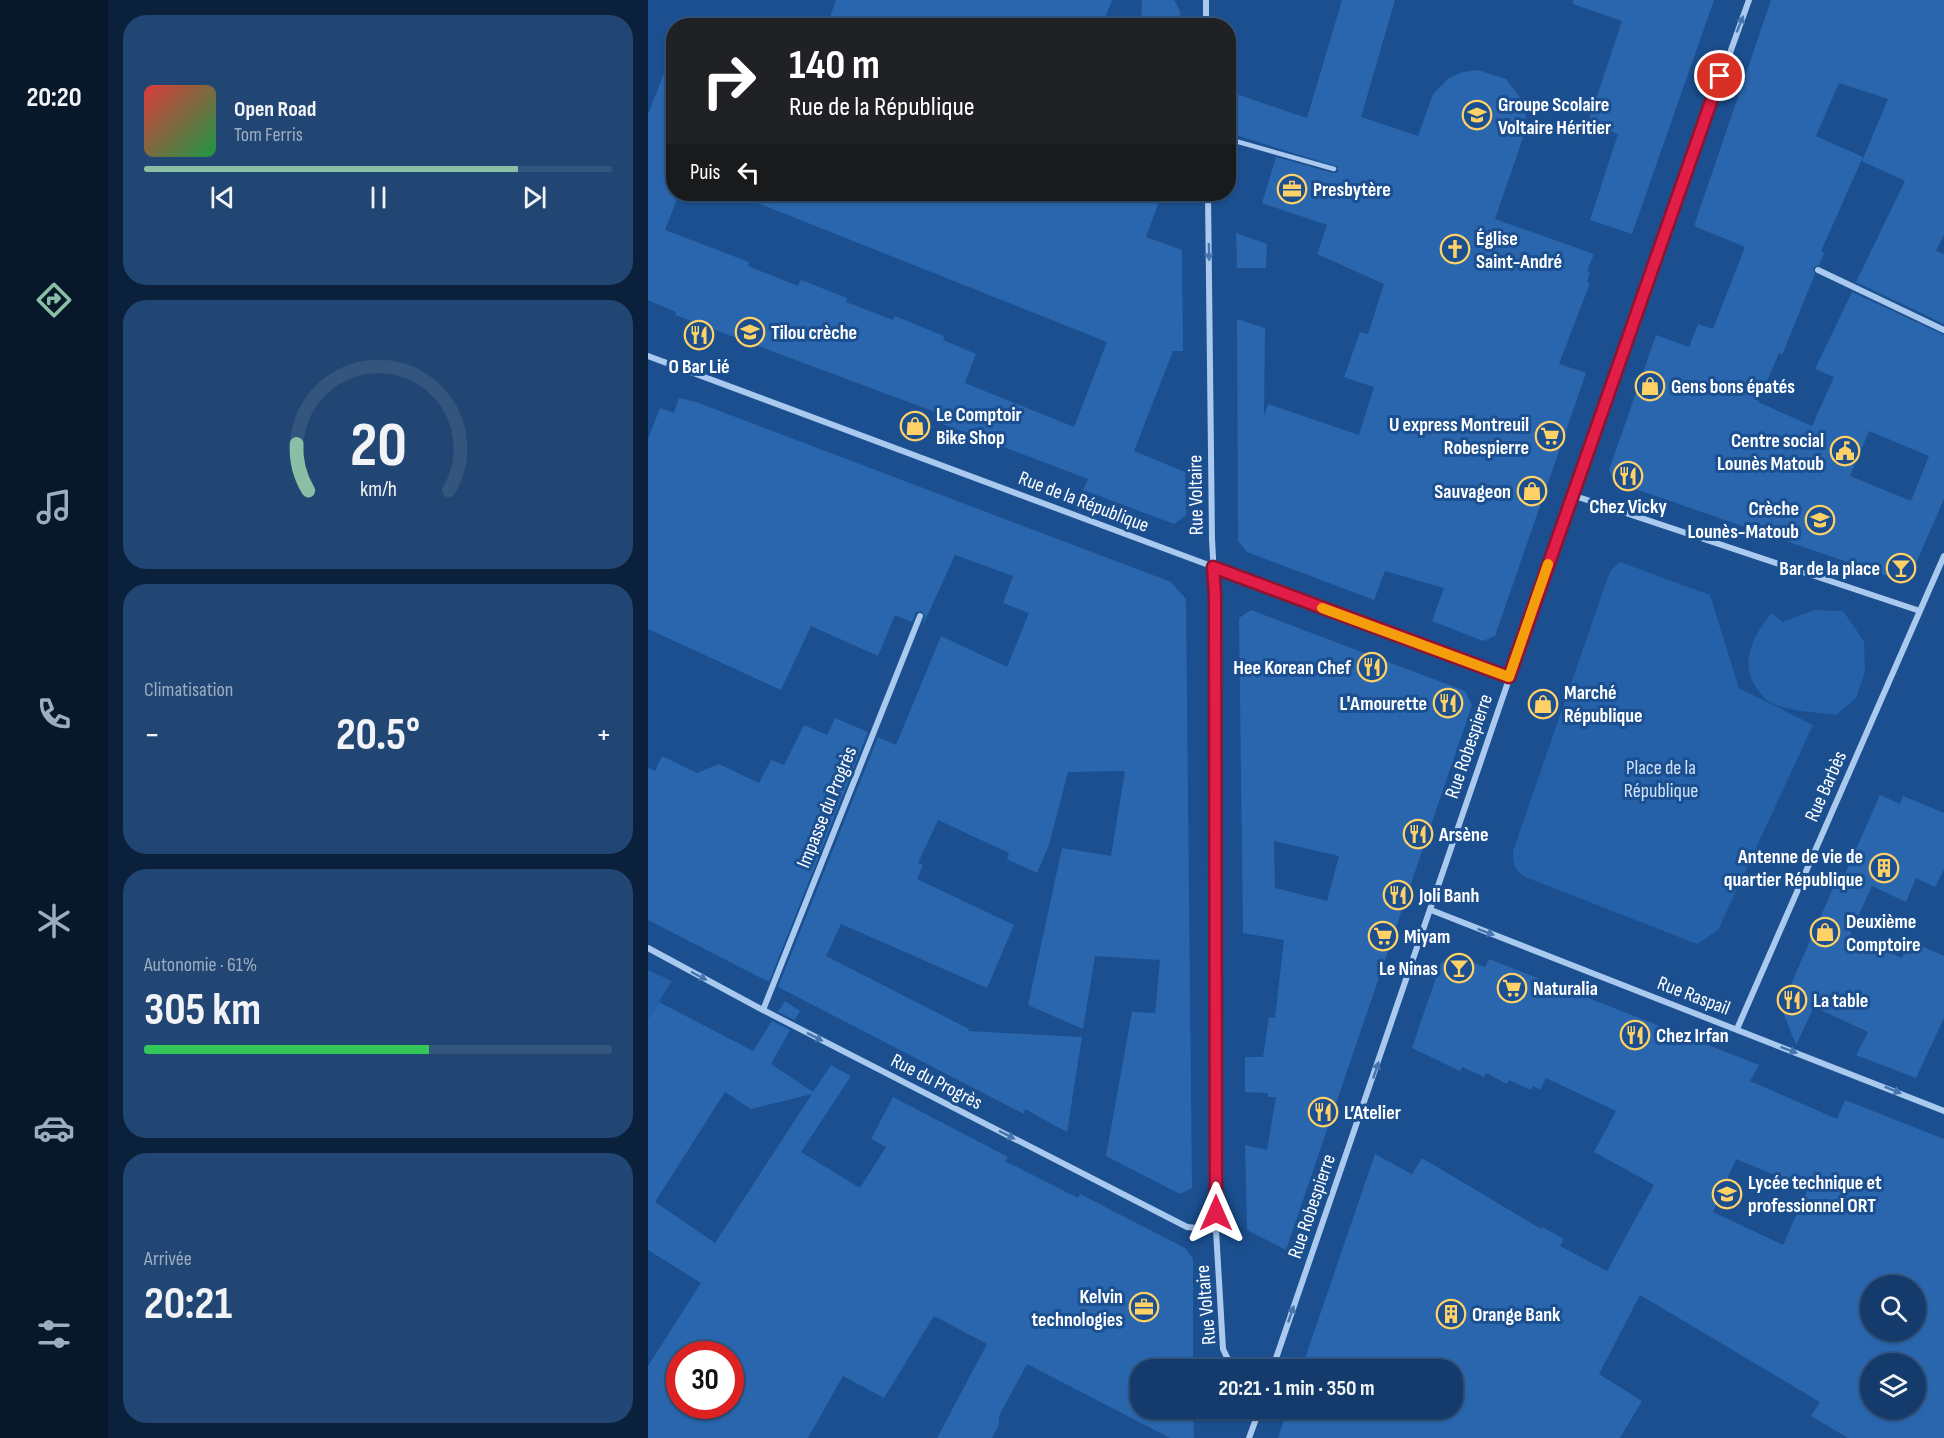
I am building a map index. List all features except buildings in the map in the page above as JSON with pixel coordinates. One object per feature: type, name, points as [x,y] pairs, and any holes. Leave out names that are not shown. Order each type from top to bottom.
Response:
[{"type":"street","points":[[1206,0],[1206,18]]},
{"type":"street","name":"Rue Robespierre","points":[[1276,1359],[1572,495],[1749,0]]},
{"type":"street","name":"Rue Voltaire","points":[[1208,201],[1215,595],[1216,1230],[1223,1349],[1228,1359]]},
{"type":"street","points":[[1818,270],[1944,330]]},
{"type":"street","name":"Rue de la République","points":[[648,356],[1509,677]]},
{"type":"street","points":[[1572,495],[1920,611]]},
{"type":"street","name":"Rue Barbès","points":[[1737,1029],[1944,556]]},
{"type":"street","name":"Impasse du Progrès","points":[[763,1010],[920,616]]},
{"type":"street","name":"Rue Raspail","points":[[1431,910],[1944,1111]]},
{"type":"street","name":"Rue du Progrès","points":[[648,948],[763,1010],[1187,1227],[1216,1230]]},
{"type":"street","points":[[1250,1438],[1256,1419]]},
{"type":"lane","points":[[1236,141],[1334,170]]},
{"type":"green space","name":"Place de la République","points":[[1620,562],[1710,595],[1739,688],[1813,725],[1718,930],[1697,944],[1523,876],[1514,862],[1513,851],[1610,571]]},
{"type":"green space","points":[[1814,610],[1843,611],[1864,641],[1865,672],[1856,698],[1836,715],[1792,709],[1768,701],[1752,681],[1749,671],[1748,661],[1753,641],[1771,613],[1783,622]]},
{"type":"green space","points":[[648,970],[672,981],[648,1019]]},
{"type":"slow traffic","points":[[1322,608],[1509,677],[1548,564]]},
{"type":"place","name":"Groupe Scolaire Voltaire Héritier","points":[[1477,115]]},
{"type":"place","name":"Presbytère","points":[[1292,189]]},
{"type":"place","name":"Église Saint-André","points":[[1455,249]]},
{"type":"place","name":"Tilou crèche","points":[[750,332]]},
{"type":"place","name":"O Bar Lié","points":[[699,335]]},
{"type":"place","name":"Gens bons épatés","points":[[1650,386]]},
{"type":"place","name":"Le Comptoir Bike Shop","points":[[915,426]]},
{"type":"place","name":"U express Montreuil Robespierre","points":[[1550,436]]},
{"type":"place","name":"Centre social Lounès Matoub","points":[[1845,451]]},
{"type":"place","name":"Chez Vicky","points":[[1628,476]]},
{"type":"place","name":"Sauvageon","points":[[1532,491]]},
{"type":"place","name":"Crèche Lounès-Matoub","points":[[1820,520]]},
{"type":"place","name":"Bar de la place","points":[[1901,568]]},
{"type":"place","name":"Hee Korean Chef","points":[[1372,667]]},
{"type":"place","name":"L'Amourette","points":[[1448,703]]},
{"type":"place","name":"Marché République","points":[[1543,704]]},
{"type":"place","name":"Arsène","points":[[1418,834]]},
{"type":"place","name":"Antenne de vie de quartier République","points":[[1884,868]]},
{"type":"place","name":"Joli Banh","points":[[1398,895]]},
{"type":"place","name":"Deuxième Comptoire","points":[[1825,932]]},
{"type":"place","name":"Miyam","points":[[1383,936]]},
{"type":"place","name":"Le Ninas","points":[[1459,968]]},
{"type":"place","name":"Naturalia","points":[[1512,988]]},
{"type":"place","name":"La table","points":[[1792,1000]]},
{"type":"place","name":"Chez Irfan","points":[[1635,1035]]},
{"type":"place","name":"L’Atelier","points":[[1323,1112]]},
{"type":"place","name":"Lycée technique et professionnel ORT","points":[[1727,1194]]},
{"type":"place","name":"Kelvin technologies","points":[[1144,1307]]},
{"type":"place","name":"Orange Bank","points":[[1451,1314]]},
{"type":"route","points":[[1216,1213],[1215,595],[1213,567],[1509,677],[1720,76]]}]
